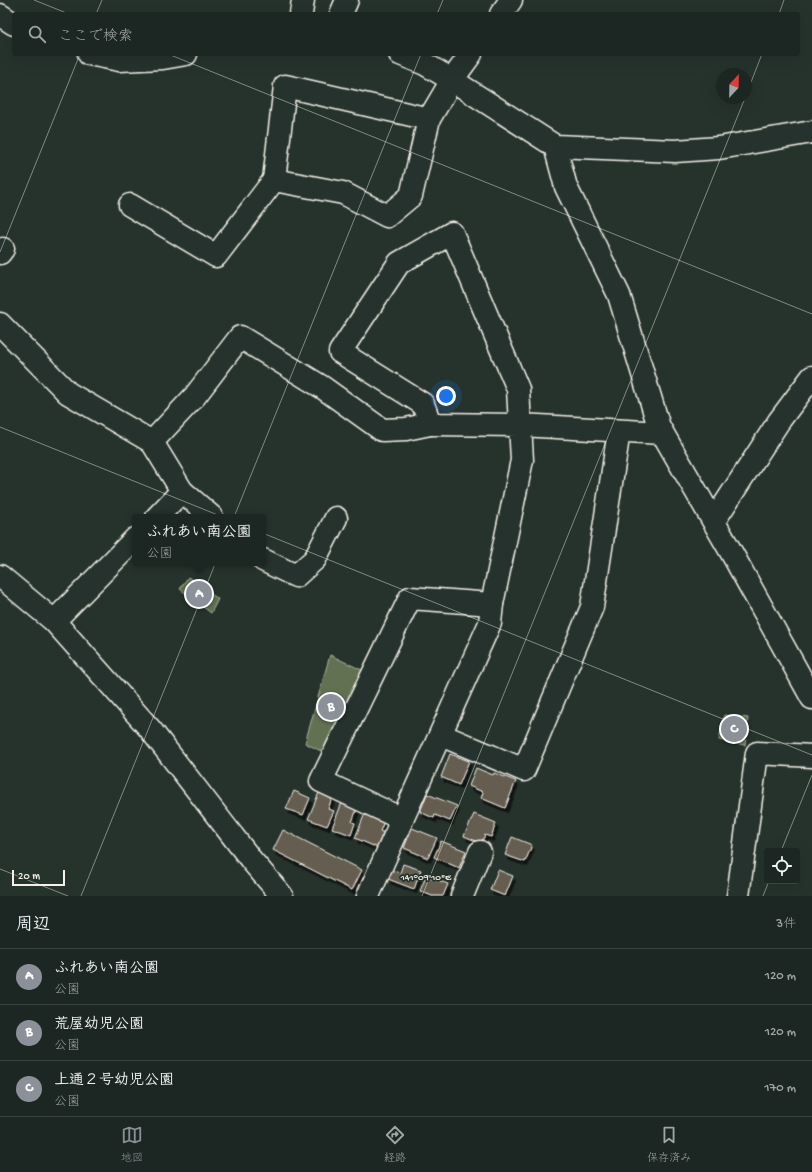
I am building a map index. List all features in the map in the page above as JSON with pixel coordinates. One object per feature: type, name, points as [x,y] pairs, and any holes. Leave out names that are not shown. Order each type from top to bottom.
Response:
[{"type":"street","points":[[301,12],[303,0]]},
{"type":"street","points":[[342,12],[347,0]]},
{"type":"street","points":[[503,12],[512,0]]},
{"type":"street","points":[[0,15],[12,23]]},
{"type":"street","points":[[99,56],[119,60],[174,56]]},
{"type":"street","points":[[405,56],[425,64],[452,80],[555,146],[675,151],[719,148],[812,132]]},
{"type":"street","points":[[274,180],[343,193],[387,216],[411,196],[429,119],[452,80],[470,56]]},
{"type":"street","points":[[130,205],[216,256],[274,180],[285,86],[429,119]]},
{"type":"street","points":[[555,146],[566,187],[619,295],[659,427],[714,521],[812,698]]},
{"type":"street","points":[[368,896],[490,623],[492,604],[522,460],[518,389],[452,233],[399,263],[340,352],[422,404],[430,424]]},
{"type":"street","points":[[0,324],[68,393],[152,442],[182,491],[209,514]]},
{"type":"street","points":[[152,442],[195,396],[240,337],[322,386],[382,430],[406,429],[430,424],[521,425],[662,433]]},
{"type":"street","points":[[714,521],[779,422],[812,377]]},
{"type":"street","points":[[441,735],[524,770],[592,607],[619,431]]},
{"type":"street","points":[[160,514],[182,491]]},
{"type":"street","points":[[266,561],[296,576],[315,559],[336,518]]},
{"type":"street","points":[[54,621],[132,542]]},
{"type":"street","points":[[0,576],[54,621],[150,728],[252,861],[282,896]]},
{"type":"street","points":[[402,819],[321,781],[410,598],[492,604]]},
{"type":"street","points":[[738,896],[757,753],[812,756]]},
{"type":"street","points":[[462,896],[480,852]]},
{"type":"green space","points":[[188,577],[218,599],[211,613],[180,589]]},
{"type":"green space","points":[[330,655],[364,671],[325,753],[305,743]]},
{"type":"green space","points":[[724,715],[748,718],[745,745],[719,740]]},
{"type":"building","points":[[450,754],[469,761],[459,785],[441,777]]},
{"type":"building","points":[[476,768],[493,775],[494,773],[516,781],[505,808],[481,798],[483,792],[469,786]]},
{"type":"building","points":[[320,790],[333,795],[328,809],[334,811],[327,826],[308,819]]},
{"type":"building","points":[[294,791],[310,798],[303,815],[286,809]]},
{"type":"building","points":[[427,794],[457,806],[450,821],[435,815],[434,818],[420,812]]},
{"type":"building","points":[[343,800],[358,806],[352,822],[355,823],[351,835],[332,828]]},
{"type":"building","points":[[366,811],[385,819],[380,831],[384,833],[378,848],[355,838]]},
{"type":"building","points":[[474,814],[496,823],[491,837],[485,835],[481,843],[464,836]]},
{"type":"building","points":[[412,828],[437,838],[428,858],[404,848]]},
{"type":"building","points":[[283,830],[362,870],[352,890],[273,850]]},
{"type":"building","points":[[512,837],[532,845],[525,862],[505,855]]},
{"type":"building","points":[[441,841],[466,851],[459,868],[434,857]]},
{"type":"building","points":[[403,864],[421,870],[414,889],[388,879],[391,870],[400,873]]},
{"type":"building","points":[[498,870],[513,876],[505,896],[490,890]]},
{"type":"building","points":[[426,876],[448,884],[443,896],[432,896],[420,891]]},
{"type":"place","name":"ふれあい南公園","points":[[199,594]]},
{"type":"place","name":"荒屋幼児公園","points":[[331,707]]},
{"type":"place","name":"上通２号幼児公園","points":[[734,729]]}]
